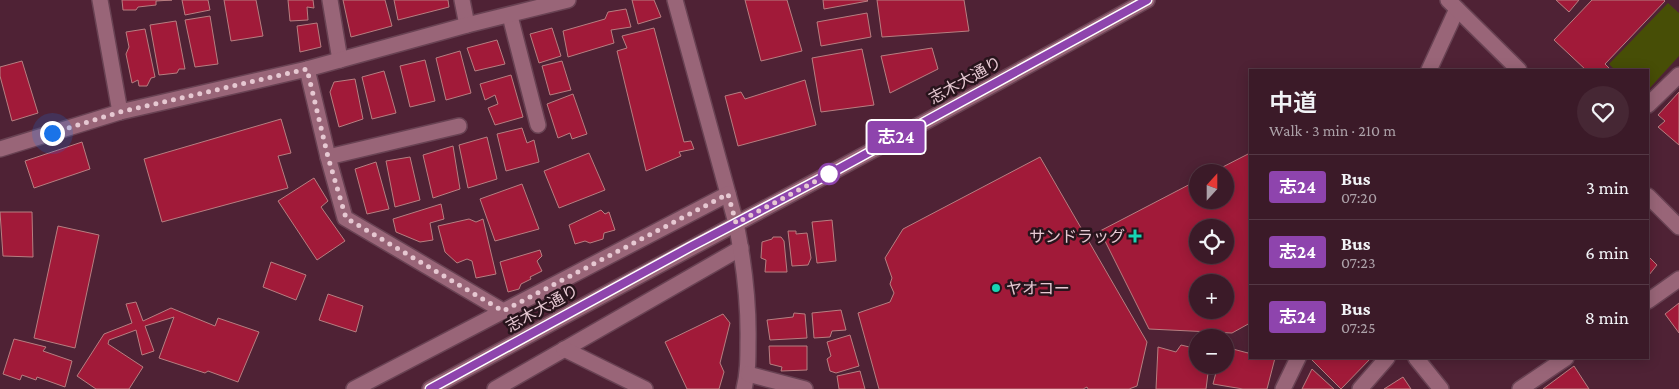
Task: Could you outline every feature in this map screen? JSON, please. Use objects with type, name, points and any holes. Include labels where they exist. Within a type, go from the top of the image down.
[{"type":"street","points":[[100,0],[120,112]]},
{"type":"street","points":[[330,0],[340,60]]},
{"type":"street","points":[[462,0],[467,25]]},
{"type":"street","points":[[0,149],[120,112],[307,69],[467,25],[510,16],[568,0]]},
{"type":"street","points":[[675,0],[736,223],[741,248],[749,310],[746,382],[805,389]]},
{"type":"street","name":"志木大通り","points":[[430,389],[1147,0]]},
{"type":"street","points":[[1429,69],[1453,5],[1519,69]]},
{"type":"street","points":[[510,16],[538,125]]},
{"type":"street","points":[[307,69],[328,157],[346,218],[503,311]]},
{"type":"street","points":[[1649,104],[1679,75]]},
{"type":"street","points":[[328,157],[459,126]]},
{"type":"street","points":[[354,389],[728,194]]},
{"type":"street","points":[[1649,197],[1679,226]]},
{"type":"street","points":[[495,389],[741,248]]},
{"type":"street","points":[[1649,300],[1679,279]]},
{"type":"street","points":[[564,349],[645,389]]},
{"type":"street","points":[[1283,389],[1298,359]]},
{"type":"street","points":[[1360,389],[1386,359]]},
{"type":"street","points":[[1417,359],[1440,389]]},
{"type":"street","points":[[1520,389],[1565,359]]},
{"type":"green space","points":[[1668,3],[1679,13],[1679,56],[1649,89],[1649,69],[1614,69],[1609,64]]},
{"type":"building","points":[[122,0],[172,0],[156,1],[156,5],[138,7],[136,10],[123,10]]},
{"type":"building","points":[[182,0],[208,0],[210,10],[185,15]]},
{"type":"building","points":[[224,0],[256,0],[263,36],[231,41]]},
{"type":"building","points":[[288,0],[313,0],[314,8],[307,7],[308,20],[290,21]]},
{"type":"building","points":[[343,0],[385,0],[392,26],[351,37]]},
{"type":"building","points":[[394,0],[448,0],[449,7],[398,20]]},
{"type":"building","points":[[632,0],[654,0],[661,17],[638,24]]},
{"type":"building","points":[[745,0],[787,0],[802,51],[761,61]]},
{"type":"building","points":[[823,0],[867,0],[868,1],[824,9]]},
{"type":"building","points":[[877,0],[964,0],[969,31],[882,37]]},
{"type":"building","points":[[1556,0],[1579,0],[1569,12]]},
{"type":"building","points":[[1592,0],[1665,1],[1605,64],[1610,69],[1585,69],[1554,40]]},
{"type":"building","points":[[626,9],[631,27],[611,30],[614,43],[568,57],[563,31],[605,19],[608,12]]},
{"type":"building","points":[[867,13],[871,37],[821,46],[817,22]]},
{"type":"building","points":[[210,16],[218,64],[195,67],[185,20]]},
{"type":"building","points":[[176,21],[185,69],[179,69],[177,73],[159,75],[150,25]]},
{"type":"building","points":[[317,23],[321,47],[300,52],[297,26]]},
{"type":"building","points":[[552,28],[561,56],[539,63],[530,34]]},
{"type":"building","points":[[654,28],[684,142],[691,141],[694,149],[679,152],[681,156],[646,171],[617,51],[627,48],[622,36]]},
{"type":"building","points":[[145,29],[155,77],[151,78],[147,86],[139,86],[138,80],[132,83],[126,54],[129,47],[126,32]]},
{"type":"building","points":[[497,40],[505,64],[475,71],[467,48]]},
{"type":"building","points":[[932,48],[938,69],[890,93],[881,56]]},
{"type":"building","points":[[862,49],[874,105],[821,112],[812,58]]},
{"type":"building","points":[[460,51],[471,93],[446,100],[436,58]]},
{"type":"building","points":[[425,60],[435,101],[410,107],[400,66]]},
{"type":"building","points":[[22,61],[38,113],[12,121],[0,76],[0,67]]},
{"type":"building","points":[[562,61],[571,90],[550,95],[542,66]]},
{"type":"building","points":[[384,71],[396,113],[372,119],[362,77]]},
{"type":"building","points":[[511,75],[523,117],[495,125],[488,108],[498,104],[495,95],[485,100],[480,84]]},
{"type":"building","points":[[355,79],[363,119],[339,127],[330,92],[334,82]]},
{"type":"building","points":[[805,80],[816,125],[738,146],[725,96],[741,92],[745,99]]},
{"type":"building","points":[[1679,92],[1679,145],[1658,127],[1665,121],[1658,115]]},
{"type":"building","points":[[573,94],[587,134],[572,139],[570,133],[558,138],[547,104]]},
{"type":"building","points":[[281,119],[291,153],[278,156],[288,188],[162,222],[144,159]]},
{"type":"building","points":[[522,128],[527,143],[534,140],[539,162],[506,171],[497,134]]},
{"type":"building","points":[[487,137],[497,179],[468,188],[459,145]]},
{"type":"building","points":[[82,142],[90,169],[34,188],[25,161]]},
{"type":"building","points":[[453,146],[460,189],[433,198],[423,155]]},
{"type":"building","points":[[589,153],[605,190],[559,208],[544,171]]},
{"type":"building","points":[[1249,154],[1249,324],[1234,332],[1234,329],[1189,329],[1189,331],[1149,329],[1100,231],[1189,185],[1189,209],[1234,209],[1234,164],[1229,164]]},
{"type":"building","points":[[410,157],[420,200],[395,207],[386,161]]},
{"type":"building","points":[[1040,157],[1147,342],[1137,386],[1129,389],[1088,389],[1087,387],[1083,389],[879,389],[858,313],[890,302],[894,293],[890,284],[892,278],[885,258],[903,229]]},
{"type":"building","points":[[376,162],[389,209],[367,214],[355,169]]},
{"type":"building","points":[[314,178],[328,201],[321,207],[345,241],[317,260],[278,201]]},
{"type":"building","points":[[522,184],[539,229],[495,241],[480,199]]},
{"type":"building","points":[[441,204],[444,219],[430,223],[433,240],[420,242],[396,232],[393,219]]},
{"type":"building","points":[[601,210],[605,214],[609,212],[615,230],[604,233],[603,239],[590,243],[585,241],[575,244],[569,225]]},
{"type":"building","points":[[0,212],[32,212],[33,257],[3,256]]},
{"type":"building","points":[[469,219],[476,222],[483,219],[496,274],[476,278],[472,261],[467,259],[457,263],[445,252],[438,226]]},
{"type":"building","points":[[832,220],[836,261],[817,263],[812,222]]},
{"type":"building","points":[[58,226],[99,235],[75,348],[34,338]]},
{"type":"building","points":[[788,231],[796,231],[796,234],[807,233],[811,258],[808,265],[792,266]]},
{"type":"building","points":[[773,237],[781,237],[784,241],[787,272],[765,272],[766,260],[761,258],[762,242]]},
{"type":"building","points":[[540,250],[542,256],[537,261],[542,271],[521,284],[519,289],[508,292],[500,262]]},
{"type":"building","points":[[1649,257],[1657,265],[1649,275]]},
{"type":"building","points":[[271,262],[306,275],[296,300],[263,287]]},
{"type":"building","points":[[328,294],[363,306],[356,332],[319,320]]},
{"type":"building","points":[[136,302],[143,321],[171,308],[215,326],[218,318],[259,332],[238,382],[208,371],[205,373],[159,358],[174,317],[145,326],[154,351],[142,355],[136,330],[109,340],[108,344],[143,367],[129,389],[96,389],[77,376],[104,334],[132,323],[126,304]]},
{"type":"building","points":[[1679,303],[1679,333],[1665,314]]},
{"type":"building","points":[[841,310],[846,330],[832,331],[830,337],[814,338],[812,313]]},
{"type":"building","points":[[794,313],[805,314],[807,338],[770,340],[767,320],[793,317]]},
{"type":"building","points":[[723,314],[730,323],[720,363],[724,372],[719,389],[687,389],[665,342]]},
{"type":"building","points":[[850,335],[859,366],[836,373],[830,371],[827,359],[831,356],[827,342]]},
{"type":"building","points":[[14,339],[46,347],[43,351],[72,361],[65,387],[37,377],[36,380],[22,375],[20,380],[3,374]]},
{"type":"building","points":[[1181,345],[1189,347],[1189,374],[1208,374],[1206,389],[1156,389],[1158,347],[1176,352]]},
{"type":"building","points":[[769,346],[807,346],[807,370],[781,371],[782,367],[770,364]]},
{"type":"building","points":[[1234,349],[1248,353],[1249,350],[1249,359],[1275,359],[1267,389],[1243,389],[1213,384],[1216,374],[1234,374]]},
{"type":"building","points":[[1311,359],[1370,359],[1341,389]]},
{"type":"building","points":[[1574,366],[1589,389],[1543,389]]},
{"type":"building","points":[[1312,369],[1334,389],[1302,389]]},
{"type":"building","points":[[860,371],[865,389],[839,389],[837,376]]},
{"type":"building","points":[[1403,377],[1411,389],[1384,389]]},
{"type":"bus line","name":"志24","points":[[430,389],[1147,0]]},
{"type":"place","name":"サンドラッグ","points":[[1135,236]]},
{"type":"place","name":"ヤオコー","points":[[996,288]]},
{"type":"route","points":[[52,133],[120,112],[307,69],[328,157],[346,218],[503,311],[728,194],[736,223],[833,172],[829,174]]}]
